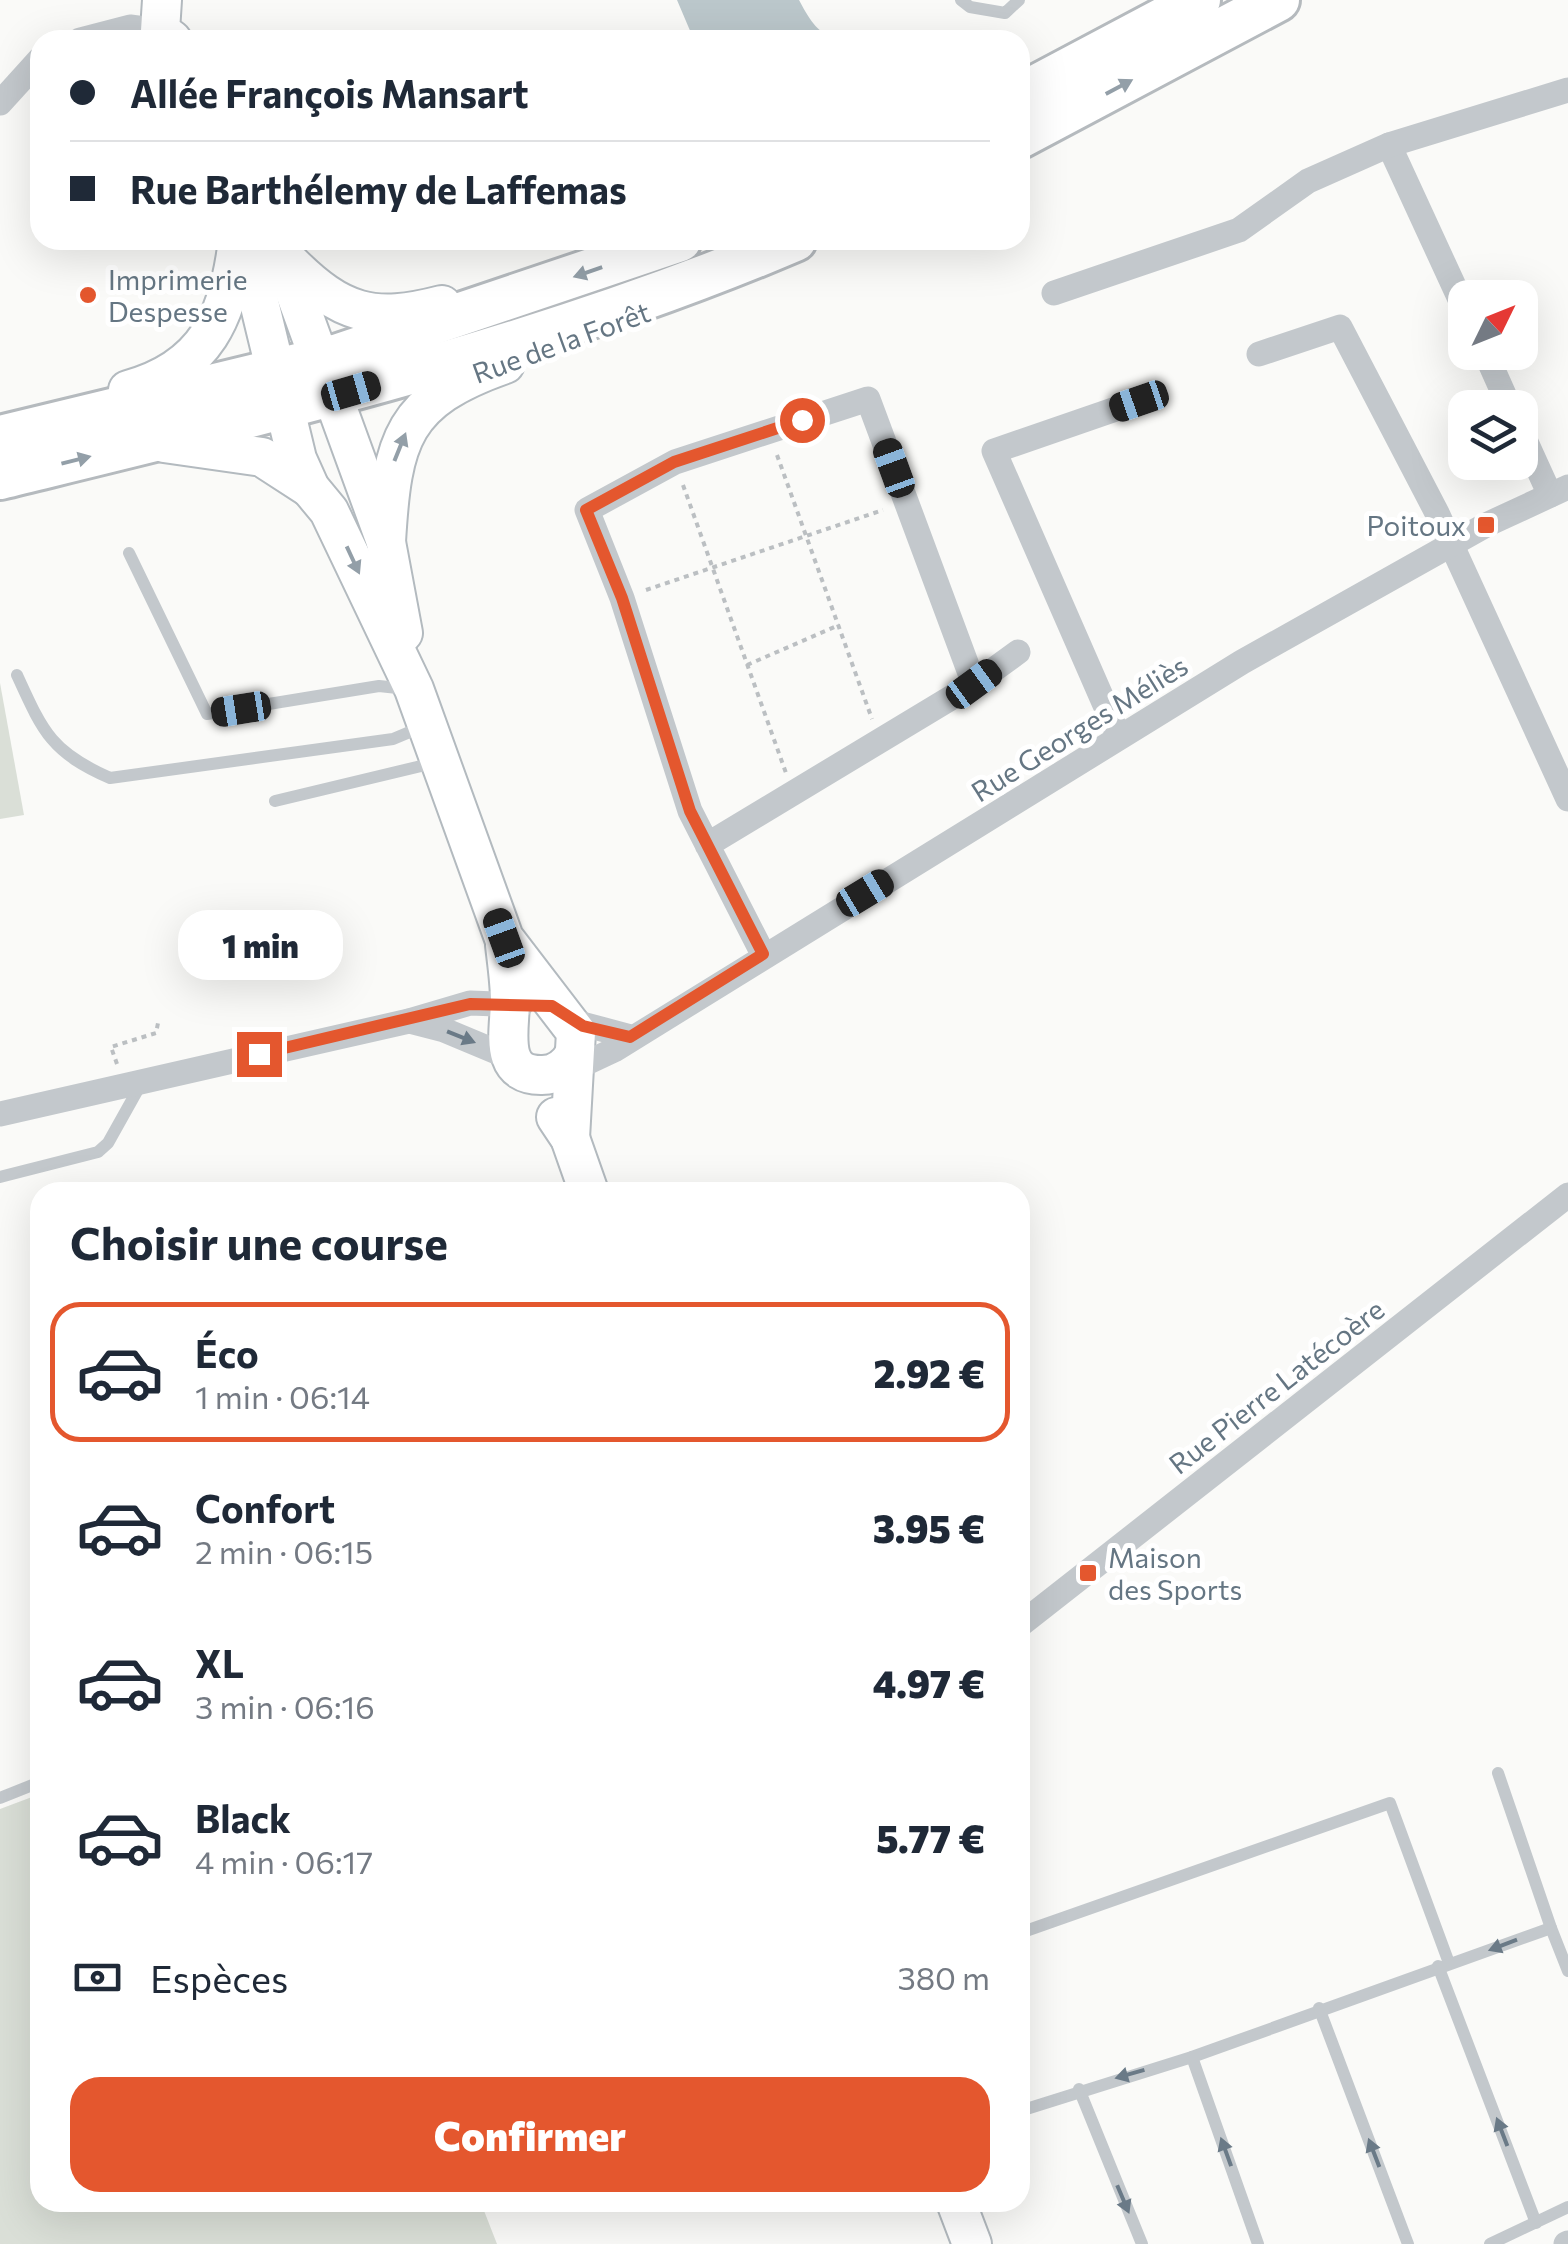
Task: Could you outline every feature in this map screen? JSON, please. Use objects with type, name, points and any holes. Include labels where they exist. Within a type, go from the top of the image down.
[{"type":"main road","points":[[1030,91],[1223,9],[1278,0]]},
{"type":"main road","points":[[1030,131],[1223,9]]},
{"type":"main road","points":[[327,378],[495,305],[652,250]]},
{"type":"main road","points":[[0,437],[281,390],[538,336],[769,250]]},
{"type":"main road","points":[[0,478],[151,441],[281,390]]},
{"type":"street","points":[[118,30],[164,24]]},
{"type":"street","points":[[0,102],[30,70]]},
{"type":"street","points":[[1054,293],[1239,230],[1308,181],[1389,145],[1568,90]]},
{"type":"street","points":[[1389,145],[1451,280]]},
{"type":"street","points":[[0,425],[152,384],[184,366],[218,322],[239,250]]},
{"type":"street","name":"Rue de la Forêt","points":[[244,250],[297,459],[310,488],[329,511],[420,707],[540,1040]]},
{"type":"street","name":"Rue de la Forêt","points":[[281,250],[386,542],[420,707]]},
{"type":"street","points":[[282,250],[318,290],[346,307],[372,314],[402,315],[444,305],[495,305]]},
{"type":"street","name":"Rue de la Forêt","points":[[386,542],[391,470],[401,442],[441,392],[460,380],[647,313],[722,268]]},
{"type":"street","points":[[1259,354],[1340,327],[1438,513],[1448,545],[1568,799]]},
{"type":"street","points":[[763,954],[690,811],[622,598],[586,510],[674,462],[868,399],[974,684]]},
{"type":"street","points":[[1119,737],[994,451],[1139,401]]},
{"type":"street","name":"Rue de la Forêt","points":[[151,441],[262,457],[310,488]]},
{"type":"street","points":[[1538,458],[1559,491]]},
{"type":"street","name":"Rue Georges Méliès","points":[[540,1040],[630,1037],[1119,737],[1448,545],[1559,491]]},
{"type":"street","points":[[707,845],[974,684],[1018,652]]},
{"type":"street","points":[[0,1114],[409,1021],[448,1006],[540,1040]]},
{"type":"street","points":[[409,1021],[444,1030],[540,1040],[630,1037]]},
{"type":"street","points":[[540,1040],[585,1182]]},
{"type":"street","name":"Rue Pierre Latécoère","points":[[1030,1617],[1568,1195]]},
{"type":"street","points":[[960,2212],[972,2244]]},
{"type":"lane","points":[[961,0],[970,7],[1005,14],[1019,0]]},
{"type":"lane","points":[[18,675],[46,738],[73,762],[110,778],[394,739],[420,707],[379,686],[206,714],[129,553]]},
{"type":"lane","points":[[275,800],[440,762]]},
{"type":"lane","points":[[0,1177],[98,1152],[150,1080]]},
{"type":"lane","points":[[1498,1773],[1568,1971]]},
{"type":"lane","points":[[0,1798],[30,1786]]},
{"type":"lane","points":[[1030,1929],[1390,1802],[1536,2223]]},
{"type":"lane","points":[[1030,2107],[1192,2056],[1551,1928]]},
{"type":"lane","points":[[1319,2008],[1408,2244]]},
{"type":"lane","points":[[1192,2056],[1258,2244]]},
{"type":"lane","points":[[1078,2089],[1142,2244]]},
{"type":"lane","points":[[1490,2244],[1568,2206]]},
{"type":"path","points":[[768,432],[880,741]]},
{"type":"path","points":[[674,462],[793,793]]},
{"type":"path","points":[[622,598],[906,502]]},
{"type":"path","points":[[747,665],[838,625]]},
{"type":"path","points":[[150,1080],[154,1056],[116,1064],[111,1047],[156,1032],[158,1023]]},
{"type":"shaded area","points":[[677,0],[799,0],[819,30],[690,30]]},
{"type":"shaded area","points":[[0,683],[24,815],[0,819]]},
{"type":"shaded area","points":[[30,1798],[30,2212],[485,2212],[497,2244],[0,2244],[0,1809]]},
{"type":"place","name":"Imprimerie Despesse","points":[[88,295]]},
{"type":"place","name":"Poitoux","points":[[1486,525]]},
{"type":"place","name":"Maison des Sports","points":[[1088,1573]]},
{"type":"route","points":[[259,1054],[409,1021],[448,1006],[470,1004],[552,1006],[583,1026],[630,1037],[763,954],[690,811],[622,598],[586,510],[674,462],[802,420]]}]
